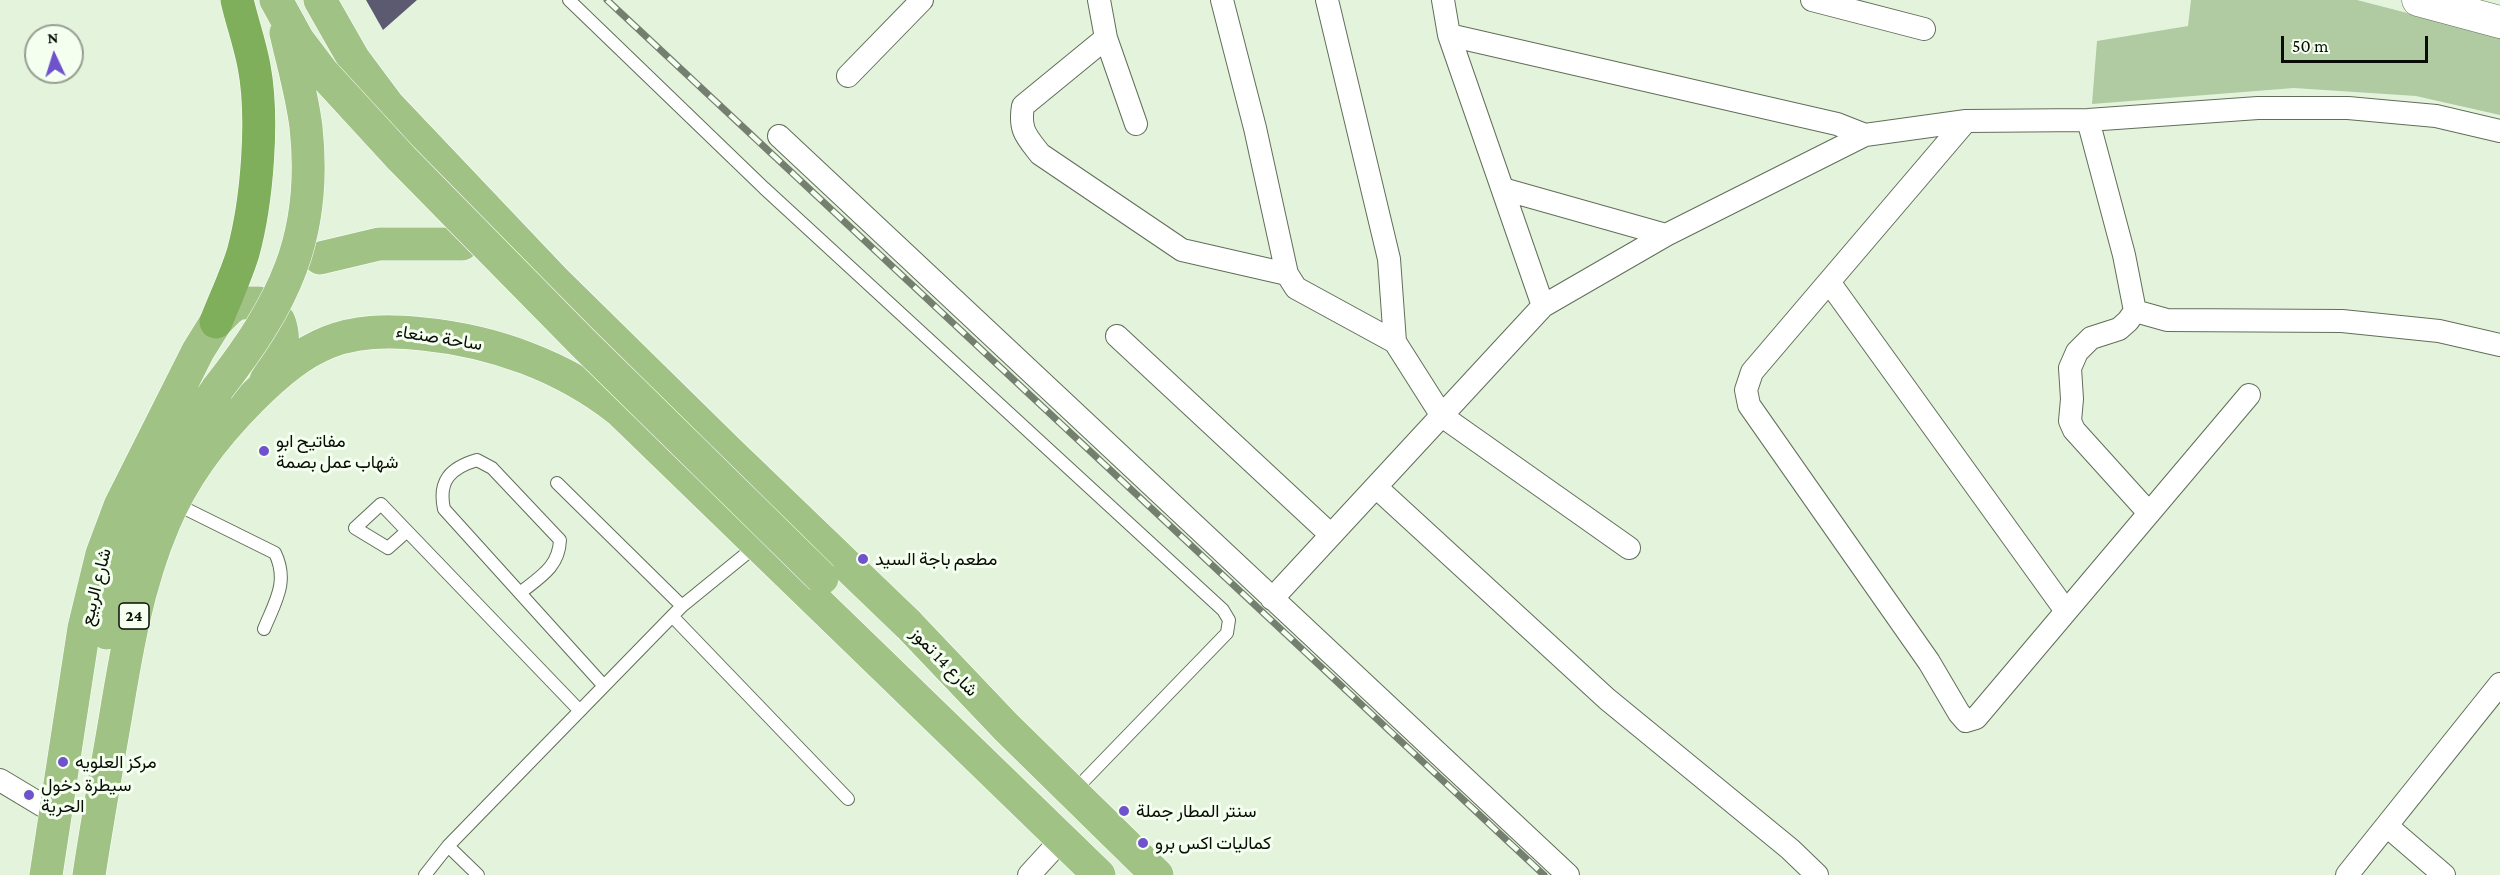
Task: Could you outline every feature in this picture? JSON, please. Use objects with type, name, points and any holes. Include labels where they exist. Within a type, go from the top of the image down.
[{"type":"highway","points":[[237,0],[255,68],[258,115],[257,161],[243,254],[253,306]]},
{"type":"main road","points":[[320,0],[353,58],[388,105],[556,282],[728,451],[728,462],[721,473],[710,482],[695,484]]},
{"type":"main road","points":[[2418,0],[2500,22]]},
{"type":"main road","points":[[68,875],[96,689],[109,620],[126,555],[166,469],[218,388],[247,350],[283,290],[295,257],[308,191],[306,126],[301,94],[278,3]]},
{"type":"main road","points":[[278,3],[298,40],[323,73],[458,218],[822,578],[974,725],[1103,843],[1130,875]]},
{"type":"main road","points":[[320,258],[379,244],[462,244]]},
{"type":"main road","points":[[518,258],[536,267],[556,282]]},
{"type":"main road","points":[[253,306],[284,341],[282,351],[261,389]]},
{"type":"main road","name":"شارع الربيع","points":[[46,875],[84,628],[102,554],[120,506],[198,351],[253,306]]},
{"type":"main road","name":"ساحة صنعاء","points":[[261,389],[287,365],[317,346],[339,338],[386,330],[441,335],[504,350],[565,375],[594,391],[619,410],[1062,839]]},
{"type":"main road","name":"24","points":[[89,875],[127,645],[138,600],[164,521],[207,450],[232,418],[261,389]]},
{"type":"main road","name":"شارع 14 تموز","points":[[728,451],[909,625],[1156,875]]},
{"type":"main road","points":[[1062,839],[1099,875]]},
{"type":"street","points":[[848,76],[922,0]]},
{"type":"street","points":[[1099,0],[1106,38],[1136,124]]},
{"type":"street","points":[[1222,0],[1255,128],[1287,274],[1296,288],[1395,342]]},
{"type":"street","points":[[1327,0],[1389,259],[1395,342],[1442,416],[1629,548]]},
{"type":"street","points":[[1443,0],[1449,35],[1543,306]]},
{"type":"street","points":[[1812,0],[1924,29]]},
{"type":"street","points":[[1449,35],[1836,124],[1865,135]]},
{"type":"street","points":[[1106,38],[1023,106],[1020,122],[1028,139],[1040,153],[1182,250],[1287,274]]},
{"type":"street","points":[[1272,599],[1543,306],[1666,235],[1865,135],[1966,121],[2088,120],[2258,108],[2348,108],[2436,116],[2500,131]]},
{"type":"street","points":[[2088,120],[2124,255],[2135,311]]},
{"type":"street","points":[[1966,121],[1752,372],[1746,390],[1749,405],[1929,662],[1966,721],[1976,718],[2249,396]]},
{"type":"street","points":[[779,136],[1568,875]]},
{"type":"street","points":[[1503,189],[1666,235]]},
{"type":"street","points":[[1829,282],[2066,611]]},
{"type":"street","points":[[2135,311],[2156,318],[2179,321],[2342,321],[2439,331],[2500,345]]},
{"type":"street","points":[[2135,311],[2119,329],[2091,338],[2077,352],[2070,368],[2073,399],[2070,421],[2074,430],[2149,513]]},
{"type":"street","points":[[1117,336],[1331,535]]},
{"type":"street","points":[[1376,487],[1607,699],[1790,849],[1817,875]]},
{"type":"street","points":[[2347,875],[2500,684]]},
{"type":"street","points":[[0,780],[55,813]]},
{"type":"street","points":[[2387,826],[2444,875]]},
{"type":"street","points":[[1029,875],[1062,839]]},
{"type":"lane","points":[[569,0],[764,188],[1223,610],[1229,620],[1227,633],[1072,792]]},
{"type":"lane","points":[[520,593],[553,566],[559,553],[560,540],[492,468],[477,460],[461,465],[443,483],[441,495],[444,509],[604,686]]},
{"type":"lane","points":[[556,483],[682,606]]},
{"type":"lane","points":[[175,503],[275,553],[281,566],[282,582],[264,629]]},
{"type":"lane","points":[[406,532],[580,711]]},
{"type":"lane","points":[[425,875],[448,846],[682,606],[758,545]]},
{"type":"lane","points":[[672,616],[848,799]]},
{"type":"lane","points":[[448,846],[478,875]]},
{"type":"green space","points":[[2191,0],[2357,0],[2500,37],[2500,115],[2416,96],[2294,88],[2092,104],[2097,41],[2188,26]]},
{"type":"building","points":[[366,0],[417,0],[383,30]]},
{"type":"railway","points":[[607,0],[1544,875]]},
{"type":"place","name":"مفاتيح ابو شهاب عمل بصمة","points":[[264,451]]},
{"type":"place","name":"مطعم باجة السيد","points":[[863,559]]},
{"type":"place","name":"مركز العلويه","points":[[63,762]]},
{"type":"place","name":"سيطرة دخول الحرية","points":[[29,795]]},
{"type":"place","name":"سنتر المطار جملة","points":[[1124,811]]},
{"type":"place","name":"كماليات اكس برو","points":[[1143,843]]}]
